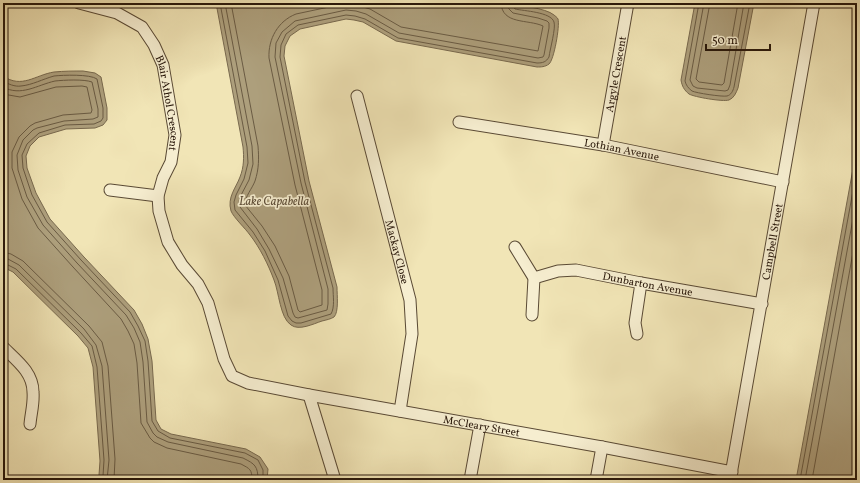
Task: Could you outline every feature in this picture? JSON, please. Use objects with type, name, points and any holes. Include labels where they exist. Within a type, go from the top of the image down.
[{"type":"street","name":"Blair Athol Crescent","points":[[79,3],[117,13],[142,27],[154,45],[163,66],[175,135],[171,162],[163,178],[158,196],[159,211],[168,242],[182,265],[198,284],[208,303],[224,359],[232,376]]},
{"type":"street","name":"Argyle Crescent","points":[[603,145],[628,3]]},
{"type":"street","name":"Campbell Street","points":[[731,476],[814,3]]},
{"type":"street","name":"Mackay Close","points":[[357,96],[410,300],[412,334],[400,411]]},
{"type":"street","name":"Lothian Avenue","points":[[459,122],[603,145],[783,182]]},
{"type":"street","points":[[110,190],[158,196]]},
{"type":"street","points":[[515,248],[534,278],[532,315]]},
{"type":"street","name":"Dunbarton Avenue","points":[[534,278],[558,271],[576,270],[762,304]]},
{"type":"street","points":[[637,334],[635,323],[641,283]]},
{"type":"street","points":[[3,347],[22,366],[31,379],[33,392],[30,424]]},
{"type":"street","name":"McCleary Street","points":[[232,376],[248,383],[602,447],[731,476]]},
{"type":"street","points":[[309,395],[335,480]]},
{"type":"street","points":[[470,480],[480,425]]},
{"type":"street","points":[[596,480],[602,447]]},
{"type":"water","name":"Lake Capabella","points":[[216,3],[506,3],[545,10],[558,19],[558,28],[555,50],[551,61],[548,65],[540,67],[396,41],[363,22],[346,19],[300,29],[290,36],[285,46],[284,56],[309,181],[337,287],[337,311],[334,317],[302,327],[294,327],[287,322],[284,317],[276,285],[264,256],[254,240],[231,211],[230,201],[232,193],[241,173],[243,147]]},
{"type":"water","points":[[695,3],[754,3],[738,88],[734,97],[729,100],[715,100],[689,94],[682,84],[681,80]]},
{"type":"water","points":[[83,71],[95,73],[101,77],[107,108],[107,120],[103,125],[95,128],[66,129],[39,137],[30,146],[26,156],[27,168],[36,193],[50,219],[134,310],[142,324],[148,339],[152,361],[156,420],[161,429],[171,434],[246,449],[260,457],[268,469],[267,480],[98,480],[100,461],[93,367],[88,348],[78,336],[13,272],[3,267],[3,76],[10,80],[22,81],[54,72]]},
{"type":"water","points":[[857,147],[857,464],[854,480],[796,480]]}]
